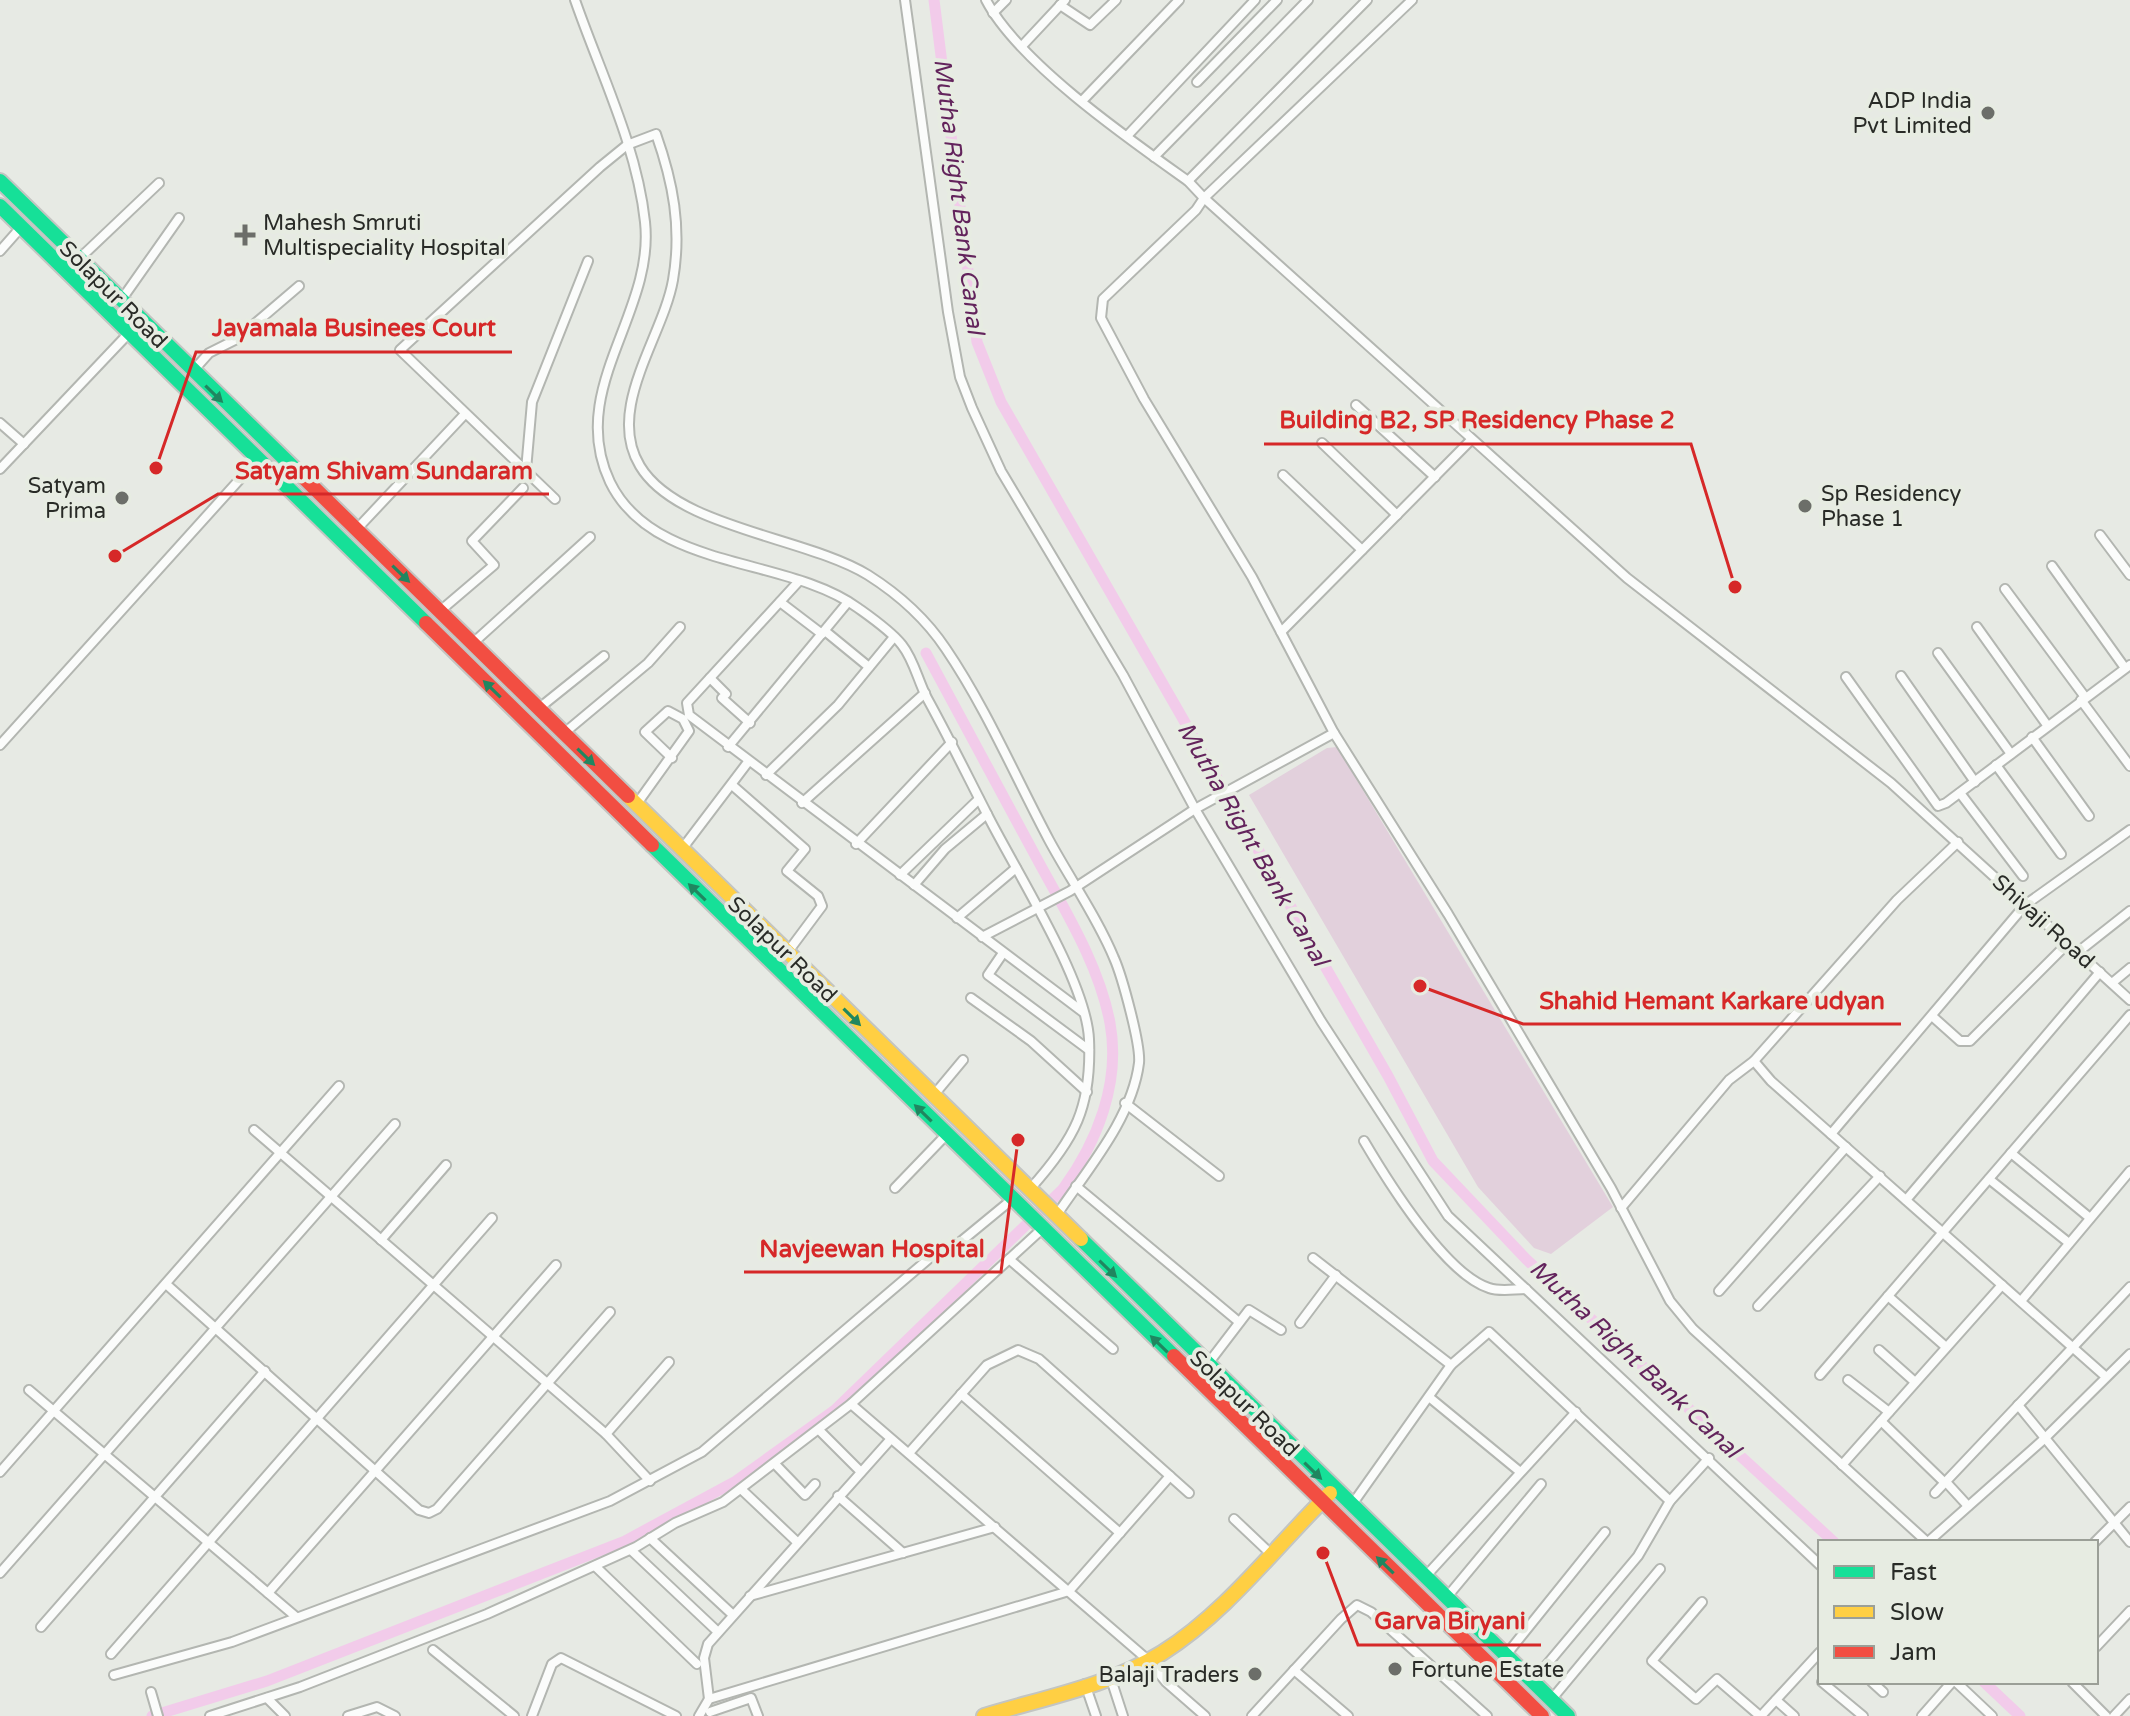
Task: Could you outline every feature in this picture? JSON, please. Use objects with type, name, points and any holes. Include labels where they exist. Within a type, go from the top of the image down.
[{"type":"main road","name":"Solapur Road","points":[[0,181],[1333,1490],[1568,1716]]},
{"type":"main road","name":"Solapur Road","points":[[0,206],[1320,1503],[1542,1716]]},
{"type":"main road","points":[[984,1716],[1148,1660],[1190,1632],[1333,1490]]},
{"type":"street","points":[[114,1675],[232,1642],[610,1501],[702,1452],[932,1256],[953,1248],[1030,1192],[1073,1135],[1087,1092],[1089,1050],[1084,1012],[1041,905],[1016,868],[979,799],[905,649],[848,602],[799,581],[693,549],[648,525],[622,501],[605,469],[598,440],[599,392],[639,287],[645,222],[627,145],[575,0]]},
{"type":"street","points":[[905,0],[943,285],[956,357],[968,398],[1001,471],[1123,675],[1321,1021],[1448,1216],[1818,1563]]},
{"type":"street","name":"Shivaji Road","points":[[986,0],[993,13],[1022,46],[1082,101],[1188,181],[1627,578],[1891,783],[2130,1000]]},
{"type":"street","points":[[993,13],[1006,0]]},
{"type":"street","points":[[1022,46],[1062,3],[1090,25],[1116,0]]},
{"type":"street","points":[[1082,101],[1179,0]]},
{"type":"street","points":[[1127,136],[1255,0]]},
{"type":"street","points":[[1197,82],[1277,0]]},
{"type":"street","points":[[1154,157],[1308,0]]},
{"type":"street","points":[[1188,181],[1367,0]]},
{"type":"street","points":[[1412,0],[1103,299],[1101,318],[1144,399],[1252,577],[1334,733],[1448,914],[1681,1315],[1925,1540]]},
{"type":"street","points":[[555,499],[464,415],[400,350],[627,145],[656,134],[673,186],[677,243],[670,296],[633,397],[630,447],[640,467],[654,484],[690,508],[844,561],[906,603],[946,649],[1072,890],[1116,962],[1139,1062],[1125,1103],[1076,1186],[1054,1216]]},
{"type":"street","points":[[79,259],[159,183]]},
{"type":"street","points":[[0,251],[34,214]]},
{"type":"street","points":[[121,300],[179,218]]},
{"type":"street","points":[[526,470],[532,402],[588,261]]},
{"type":"street","points":[[192,372],[209,353],[237,339],[299,286]]},
{"type":"street","points":[[0,469],[129,333]]},
{"type":"street","points":[[1356,405],[1435,477]]},
{"type":"street","points":[[343,543],[464,415]]},
{"type":"street","points":[[0,423],[24,444]]},
{"type":"street","points":[[1281,632],[1471,440]]},
{"type":"street","points":[[1322,443],[1397,515]]},
{"type":"street","points":[[0,745],[258,459]]},
{"type":"street","points":[[1283,475],[1362,550]]},
{"type":"street","points":[[440,611],[494,565],[472,541],[523,488]]},
{"type":"street","points":[[2100,535],[2130,575]]},
{"type":"street","points":[[472,644],[590,537]]},
{"type":"street","points":[[1846,677],[1938,806],[1975,782],[2128,666],[2052,566]]},
{"type":"street","points":[[799,581],[710,678],[687,708],[694,721],[1084,1012]]},
{"type":"street","points":[[2005,589],[2130,766]]},
{"type":"street","points":[[780,602],[869,667]]},
{"type":"street","points":[[728,747],[848,602]]},
{"type":"street","points":[[563,735],[648,663],[680,627]]},
{"type":"street","points":[[1977,627],[2047,725]]},
{"type":"street","points":[[766,775],[838,705],[894,637]]},
{"type":"street","points":[[1938,653],[2011,754]]},
{"type":"street","points":[[537,710],[604,656]]},
{"type":"street","points":[[1901,676],[1975,782]]},
{"type":"street","points":[[710,678],[726,694],[722,698],[750,723]]},
{"type":"street","points":[[802,803],[925,693]]},
{"type":"street","points":[[636,805],[672,758],[689,728],[683,719],[668,711],[645,732],[672,758]]},
{"type":"street","points":[[982,937],[1072,890],[1199,807],[1334,733]]},
{"type":"street","points":[[2032,737],[2089,816]]},
{"type":"street","points":[[856,844],[952,742]]},
{"type":"street","points":[[681,850],[748,762]]},
{"type":"street","points":[[1996,765],[2061,854]]},
{"type":"street","points":[[732,785],[803,845],[804,853],[787,871],[822,901],[822,906],[786,953]]},
{"type":"street","points":[[1960,793],[2023,876]]},
{"type":"street","points":[[900,875],[979,799]]},
{"type":"street","points":[[914,885],[945,849],[987,814]]},
{"type":"street","points":[[1831,1134],[2025,905],[2130,830]]},
{"type":"street","points":[[1621,1208],[1729,1080],[1754,1061],[1897,900],[1958,842]]},
{"type":"street","points":[[957,918],[1016,868]]},
{"type":"street","points":[[2078,952],[2130,911]]},
{"type":"street","points":[[1932,1016],[1960,1041],[1970,1041],[2068,943]]},
{"type":"street","points":[[1003,953],[988,975],[1089,1050]]},
{"type":"street","points":[[2112,983],[2130,968]]},
{"type":"street","points":[[1906,1200],[2100,972]]},
{"type":"street","points":[[971,998],[1031,1041],[1087,1092]]},
{"type":"street","points":[[1820,1375],[2130,1015]]},
{"type":"street","points":[[932,1096],[963,1060]]},
{"type":"street","points":[[1754,1061],[1771,1081],[2105,1376]]},
{"type":"street","points":[[0,1472],[339,1086]]},
{"type":"street","points":[[1125,1103],[1219,1176]]},
{"type":"street","points":[[0,1573],[395,1124]]},
{"type":"street","points":[[254,1130],[606,1434],[650,1481]]},
{"type":"street","points":[[895,1188],[946,1135]]},
{"type":"street","points":[[1364,1141],[1410,1211],[1445,1254],[1479,1284],[1491,1289],[1526,1289]]},
{"type":"street","points":[[1719,1291],[1846,1147]]},
{"type":"street","points":[[2011,1153],[2090,1218]]},
{"type":"street","points":[[381,1240],[446,1165]]},
{"type":"street","points":[[2021,1301],[2130,1171]]},
{"type":"street","points":[[1758,1306],[1880,1176]]},
{"type":"street","points":[[1989,1179],[2069,1243]]},
{"type":"street","points":[[1076,1186],[1239,1322]]},
{"type":"street","points":[[111,1654],[492,1218]]},
{"type":"street","points":[[210,1716],[267,1698],[487,1614],[631,1550],[741,1489],[851,1404],[1041,1228]]},
{"type":"street","points":[[1313,1258],[1451,1365]]},
{"type":"street","points":[[1009,1259],[1113,1349]]},
{"type":"street","points":[[268,1593],[556,1265]]},
{"type":"street","points":[[1300,1323],[1336,1275]]},
{"type":"street","points":[[166,1284],[377,1469],[419,1510],[429,1513],[437,1509],[610,1312]]},
{"type":"street","points":[[1842,1465],[2002,1285]]},
{"type":"street","points":[[1935,1493],[2130,1287]]},
{"type":"street","points":[[1888,1296],[1946,1347]]},
{"type":"street","points":[[1207,1366],[1252,1309],[1281,1330]]},
{"type":"street","points":[[1351,1507],[1451,1365],[1489,1332],[1670,1501]]},
{"type":"street","points":[[909,1453],[987,1365],[1018,1350],[1039,1359],[1189,1493]]},
{"type":"street","points":[[1879,1350],[1915,1382]]},
{"type":"street","points":[[1929,1540],[2043,1440],[2130,1354]]},
{"type":"street","points":[[606,1434],[669,1362]]},
{"type":"street","points":[[41,1627],[265,1371]]},
{"type":"street","points":[[1848,1380],[1889,1412]]},
{"type":"street","points":[[29,1390],[295,1616]]},
{"type":"street","points":[[961,1394],[1120,1533]]},
{"type":"street","points":[[1429,1397],[1519,1471]]},
{"type":"street","points":[[851,1404],[1148,1660],[1166,1682],[1205,1716]]},
{"type":"street","points":[[2018,1405],[2043,1440],[2130,1542]]},
{"type":"street","points":[[1424,1578],[1576,1412]]},
{"type":"street","points":[[1881,1421],[1968,1506]]},
{"type":"street","points":[[819,1430],[861,1472]]},
{"type":"street","points":[[699,1716],[709,1699],[704,1651],[890,1440]]},
{"type":"street","points":[[1532,1682],[1638,1556],[1670,1501],[1709,1458]]},
{"type":"street","points":[[775,1464],[805,1495],[815,1484]]},
{"type":"street","points":[[709,1699],[1069,1591],[1170,1476]]},
{"type":"street","points":[[1446,1598],[1541,1484]]},
{"type":"street","points":[[741,1489],[797,1542]]},
{"type":"street","points":[[838,1496],[903,1553]]},
{"type":"street","points":[[2097,1540],[2130,1507]]},
{"type":"street","points":[[1234,1519],[1270,1553]]},
{"type":"street","points":[[750,1596],[995,1527]]},
{"type":"street","points":[[1506,1655],[1605,1532]]},
{"type":"street","points":[[650,1538],[733,1615]]},
{"type":"street","points":[[631,1550],[718,1632]]},
{"type":"street","points":[[595,1566],[697,1664]]},
{"type":"street","points":[[1551,1700],[1660,1569]]},
{"type":"street","points":[[1702,1602],[1652,1661],[1696,1699],[1717,1679],[1760,1716],[1818,1654]]},
{"type":"street","points":[[1252,1716],[1357,1605],[1371,1612],[1487,1716]]},
{"type":"street","points":[[2098,1645],[2130,1611]]},
{"type":"street","points":[[433,1650],[514,1716]]},
{"type":"street","points":[[532,1716],[552,1664],[561,1658],[663,1713],[676,1716]]},
{"type":"street","points":[[1805,1668],[1818,1679]]},
{"type":"street","points":[[1294,1670],[1348,1716]]},
{"type":"street","points":[[1110,1675],[1123,1716]]},
{"type":"street","points":[[1084,1683],[1096,1716]]},
{"type":"street","points":[[1825,1684],[1863,1716]]},
{"type":"street","points":[[1874,1684],[1883,1692]]},
{"type":"street","points":[[1922,1716],[1952,1684]]},
{"type":"street","points":[[1956,1684],[1992,1716]]},
{"type":"street","points":[[2074,1684],[2106,1716]]},
{"type":"street","points":[[152,1695],[158,1716]]},
{"type":"street","points":[[267,1698],[285,1716]]},
{"type":"street","points":[[710,1712],[751,1698],[758,1716]]},
{"type":"street","points":[[2114,1716],[2130,1699]]},
{"type":"street","points":[[1776,1700],[1794,1716]]},
{"type":"street","points":[[348,1716],[377,1707],[395,1716]]},
{"type":"shaded area","points":[[1337,747],[1613,1207],[1551,1254],[1534,1248],[1478,1187],[1249,795],[1327,748]]},
{"type":"waterway","name":"Mutha Right Bank Canal","points":[[934,0],[977,342],[1001,402],[1388,1076],[1433,1161],[1526,1259],[1832,1540]]},
{"type":"waterway","points":[[152,1716],[267,1681],[625,1541],[736,1481],[835,1410],[1063,1189],[1096,1132],[1109,1089],[1113,1045],[1105,1001],[1069,917],[926,653]]},
{"type":"waterway","name":"Mutha Right Bank Canal","points":[[1986,1684],[2020,1716]]},
{"type":"traffic: fast","points":[[0,181],[299,473]]},
{"type":"traffic: fast","points":[[0,206],[426,623]]},
{"type":"traffic: fast","points":[[652,845],[1174,1356]]},
{"type":"traffic: fast","points":[[1081,1239],[1568,1716]]},
{"type":"traffic: slow","points":[[628,796],[1081,1239]]},
{"type":"traffic: slow","points":[[984,1716],[1098,1683],[1162,1653],[1208,1618],[1330,1493]]},
{"type":"traffic: jam","points":[[299,473],[628,796]]},
{"type":"traffic: jam","points":[[426,623],[652,845]]},
{"type":"traffic: jam","points":[[1174,1356],[1542,1716]]},
{"type":"place","name":"ADP India Pvt Limited","points":[[1988,113]]},
{"type":"place","name":"Mahesh Smruti Multispeciality Hospital","points":[[245,235]]},
{"type":"place","name":"Jayamala Businees Court","points":[[156,468]]},
{"type":"place","name":"Satyam Prima","points":[[122,498]]},
{"type":"place","name":"Sp Residency Phase 1","points":[[1805,506]]},
{"type":"place","name":"Satyam Shivam Sundaram","points":[[115,556]]},
{"type":"place","name":"Building B2, SP Residency Phase 2","points":[[1735,587]]},
{"type":"place","name":"Shahid Hemant Karkare udyan","points":[[1420,986]]},
{"type":"place","name":"Navjeewan Hospital","points":[[1018,1140]]},
{"type":"place","name":"Garva Biryani","points":[[1323,1553]]},
{"type":"place","name":"Fortune Estate","points":[[1395,1669]]},
{"type":"place","name":"Balaji Traders","points":[[1255,1674]]}]
